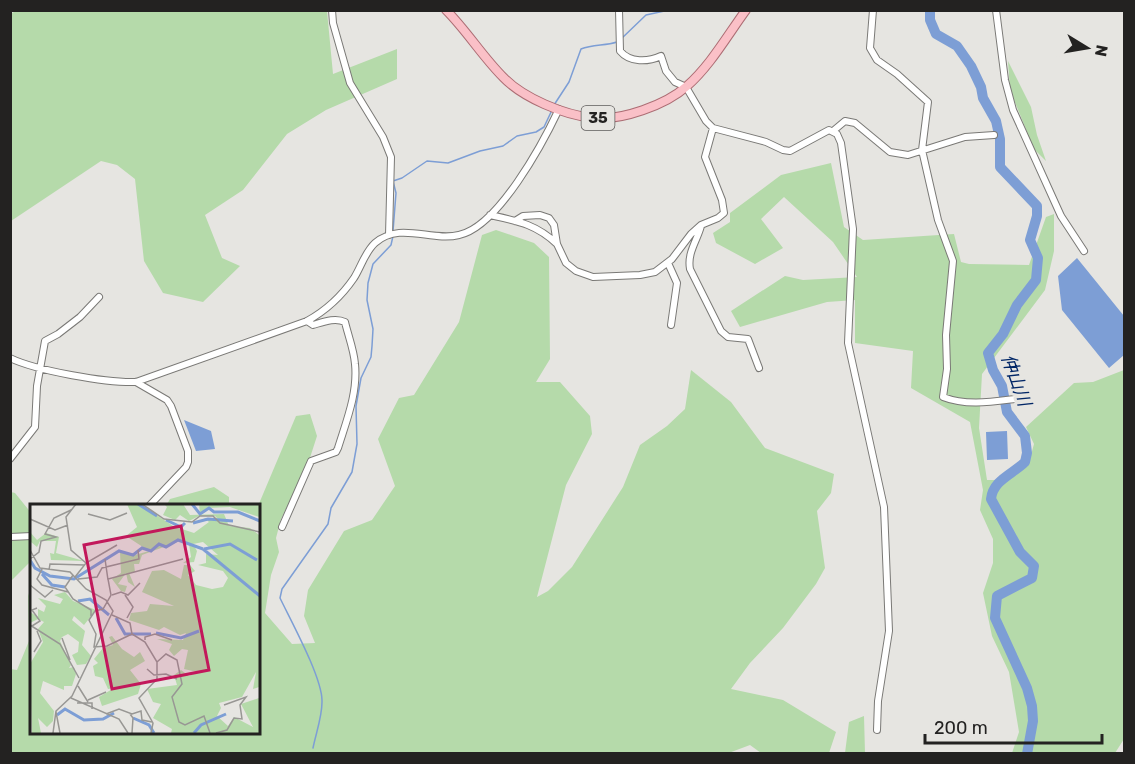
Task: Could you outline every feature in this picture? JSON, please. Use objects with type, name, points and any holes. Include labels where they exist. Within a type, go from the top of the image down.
[{"type":"main road","name":"35","points":[[446,10],[503,78],[525,94],[559,109],[592,118],[609,118],[635,113],[674,96],[699,74],[746,10]]},
{"type":"street","points":[[332,10],[333,23],[350,83],[383,137],[391,158],[388,235]]},
{"type":"street","points":[[619,10],[620,51],[624,56],[650,61],[661,56],[666,71],[675,82],[686,87],[706,121],[713,128],[790,151],[829,130],[837,134],[841,143],[854,229],[848,343],[884,507],[889,631],[878,701],[877,730]]},
{"type":"street","points":[[873,10],[870,48],[877,60],[897,74],[928,102],[922,150],[938,220],[952,261],[946,335],[947,369],[943,397],[950,400],[986,403],[1014,399]]},
{"type":"street","points":[[996,10],[1005,80],[1012,110],[1061,216],[1084,251]]},
{"type":"street","points":[[10,358],[40,368],[118,383],[136,382],[308,321],[328,309],[338,299],[354,278],[374,244],[388,235],[406,232],[458,236],[471,231],[490,215],[523,176],[548,134],[559,109]]},
{"type":"street","points":[[833,131],[845,120],[855,123],[890,152],[908,155],[965,137],[994,135]]},
{"type":"street","points":[[490,215],[515,220],[542,231],[557,244],[570,267],[583,275],[593,277],[649,274],[668,263],[701,225],[724,213],[722,200],[705,157],[713,128]]},
{"type":"street","points":[[515,220],[523,216],[540,215],[549,218],[554,225],[557,244]]},
{"type":"street","points":[[701,225],[699,236],[691,250],[690,269],[721,331],[728,337],[748,339],[759,368]]},
{"type":"street","points":[[668,263],[677,283],[671,325]]},
{"type":"street","points":[[10,459],[35,427],[40,368],[45,341],[80,317],[99,297]]},
{"type":"street","points":[[282,527],[311,461],[336,452],[351,406],[353,391],[355,364],[345,322],[330,321],[313,325],[308,321]]},
{"type":"street","points":[[136,382],[167,400],[188,451],[186,467],[150,504]]},
{"type":"street","points":[[10,537],[30,536]]},
{"type":"green space","points":[[16,11],[327,11],[333,74],[397,49],[397,79],[326,110],[287,134],[243,190],[205,215],[222,258],[240,266],[203,302],[163,293],[144,261],[135,179],[117,165],[101,161],[11,221],[10,14]]},
{"type":"green space","points":[[1008,61],[1031,107],[1046,161],[1034,149],[1010,90]]},
{"type":"green space","points":[[831,163],[844,227],[863,240],[954,234],[961,262],[1029,265],[1046,217],[1054,214],[1054,251],[1045,290],[982,374],[979,428],[987,480],[1003,480],[1029,462],[1034,444],[1026,427],[1074,383],[1093,382],[1124,370],[1124,739],[1115,753],[1012,753],[1019,732],[1009,672],[992,636],[983,593],[993,563],[993,539],[980,510],[983,490],[970,422],[911,388],[913,351],[855,343],[855,300],[827,302],[740,327],[731,311],[785,276],[803,280],[857,277],[833,242],[784,197],[761,219],[783,248],[755,264],[716,243],[713,233],[730,222],[730,213],[781,175]]},
{"type":"green space","points":[[496,230],[534,243],[549,257],[550,359],[536,382],[560,382],[590,416],[592,434],[566,485],[537,597],[548,591],[572,567],[623,487],[640,445],[667,426],[685,409],[691,370],[731,402],[765,448],[834,474],[831,493],[817,511],[825,568],[816,584],[783,628],[750,663],[731,689],[783,700],[836,732],[829,753],[761,753],[750,745],[726,754],[11,753],[10,669],[17,670],[29,641],[28,596],[30,590],[30,734],[260,734],[259,504],[296,416],[310,414],[317,436],[307,467],[281,519],[276,538],[279,552],[271,575],[265,613],[292,644],[315,643],[304,616],[308,590],[344,531],[372,520],[395,486],[378,439],[399,398],[414,395],[459,322],[482,235]]},
{"type":"green space","points":[[214,487],[229,497],[229,504],[167,504],[170,499]]},
{"type":"green space","points":[[11,492],[15,493],[30,512],[30,562],[11,581]]},
{"type":"green space","points":[[864,716],[865,753],[845,753],[849,722]]},
{"type":"water","points":[[1077,258],[1124,316],[1124,355],[1109,368],[1062,310],[1058,276]]},
{"type":"water","points":[[184,420],[211,431],[215,449],[196,451]]},
{"type":"water","points":[[1007,431],[1008,459],[987,460],[986,432]]},
{"type":"waterway","points":[[621,39],[646,15],[669,10]]},
{"type":"waterway","name":"仲山川","points":[[930,10],[930,20],[936,34],[957,46],[971,66],[981,87],[983,98],[996,121],[1000,139],[1000,167],[1037,206],[1037,216],[1030,240],[1038,258],[1036,280],[1017,305],[1003,334],[988,353],[993,370],[1002,386],[1007,412],[1025,436],[1027,453],[1025,462],[995,487],[991,499],[1020,552],[1034,566],[1032,578],[997,596],[995,618],[1027,688],[1032,706],[1033,721],[1027,754]]},
{"type":"waterway","points":[[554,105],[569,82],[581,49],[617,42]]},
{"type":"waterway","points":[[393,231],[396,193],[393,181],[402,178],[427,161],[448,163],[480,151],[503,146],[517,136],[536,132],[544,127],[552,110]]},
{"type":"waterway","points":[[313,748],[321,713],[321,692],[306,650],[280,598],[282,589],[328,524],[331,508],[352,472],[357,444],[356,406],[361,378],[371,357],[372,346],[373,329],[367,300],[368,283],[373,264],[391,245],[393,236]]}]
